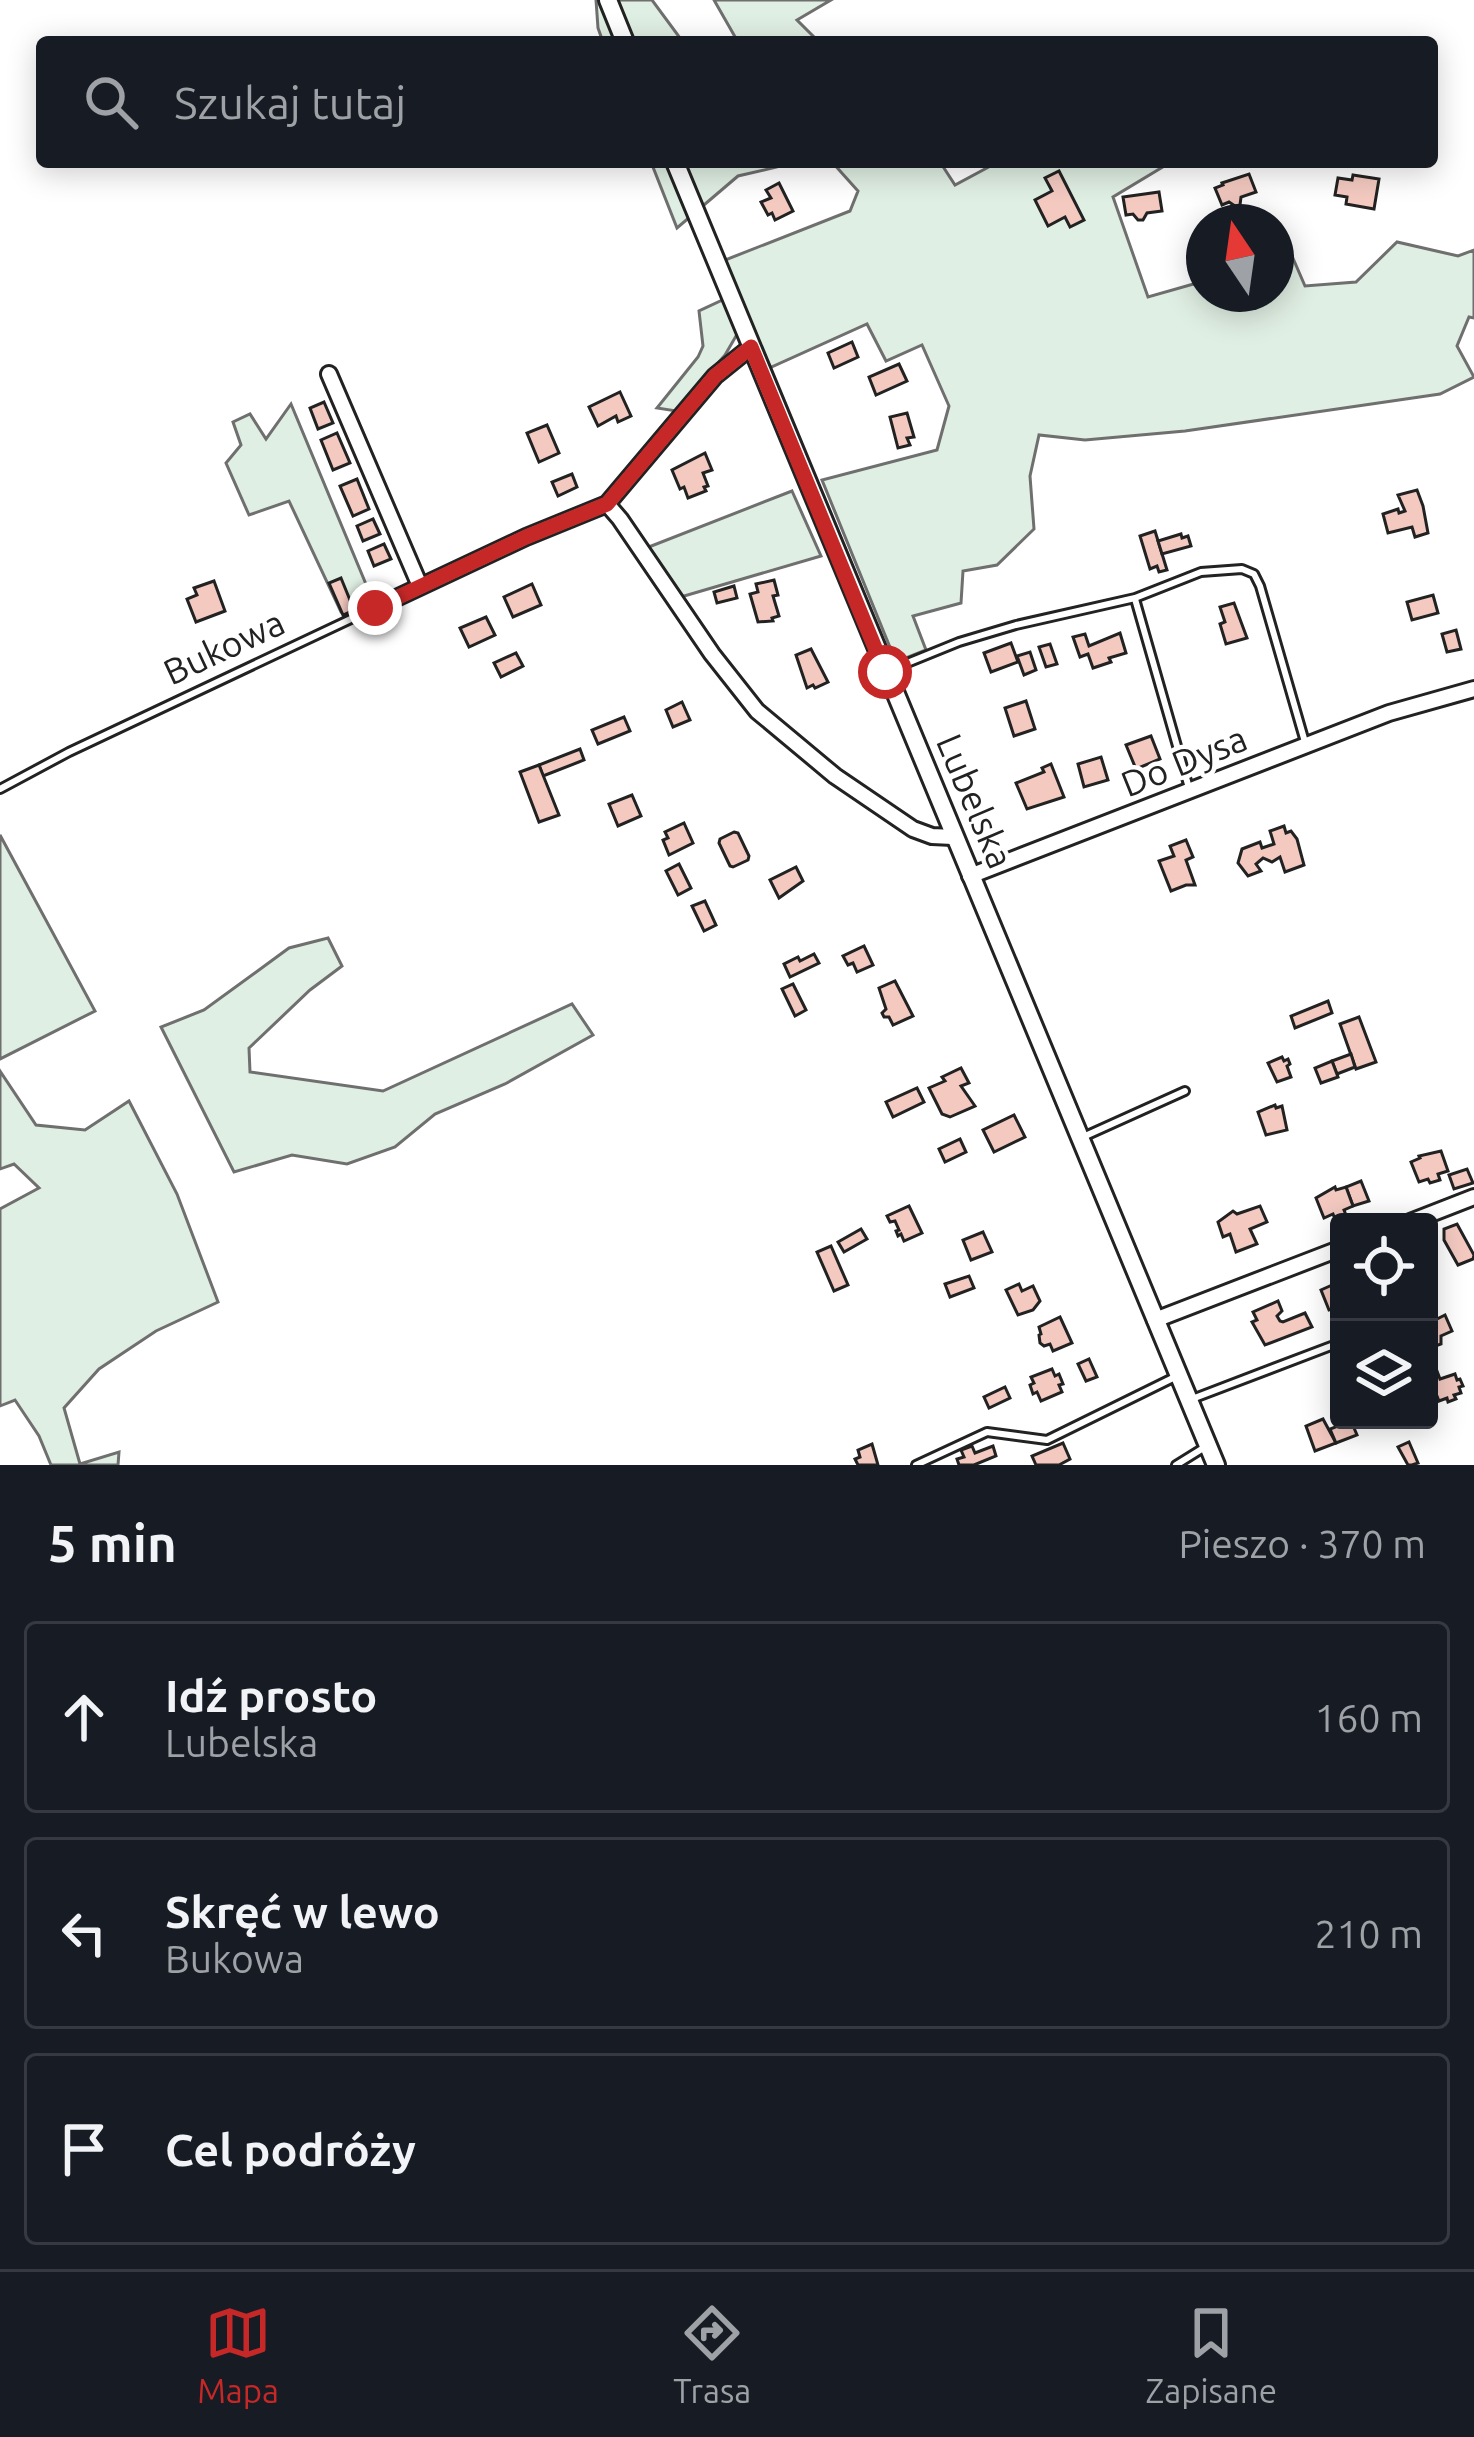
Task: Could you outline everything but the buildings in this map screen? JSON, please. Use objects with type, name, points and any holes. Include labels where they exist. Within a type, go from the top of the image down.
[{"type":"street","points":[[608,0],[623,36]]},
{"type":"street","name":"Lubelska","points":[[677,168],[1216,1465]]},
{"type":"street","name":"Bukowa","points":[[375,608],[607,504],[715,376],[751,347]]},
{"type":"street","points":[[329,374],[420,586]]},
{"type":"street","points":[[607,504],[757,711],[835,776],[913,829],[953,837]]},
{"type":"street","name":"Do Dysa","points":[[970,876],[1421,702],[1474,689]]},
{"type":"street","points":[[1433,1213],[1474,1197]]},
{"type":"street","points":[[1155,1320],[1330,1252]]},
{"type":"lane","points":[[885,672],[1016,625],[1135,598],[1201,572],[1242,569],[1254,574],[1260,586],[1306,746]]},
{"type":"lane","points":[[1135,598],[1190,792]]},
{"type":"lane","name":"Bukowa","points":[[0,789],[375,608]]},
{"type":"lane","points":[[1080,1138],[1185,1091]]},
{"type":"lane","points":[[1189,1400],[1330,1346]]},
{"type":"lane","points":[[916,1465],[987,1432],[1047,1440],[1179,1376]]},
{"type":"lane","points":[[1177,1465],[1208,1445]]},
{"type":"green space","points":[[596,0],[652,0],[679,36],[601,36]]},
{"type":"green space","points":[[714,0],[831,0],[797,20],[813,36],[735,36]]},
{"type":"green space","points":[[653,168],[773,168],[738,176],[677,228]]},
{"type":"green space","points":[[837,168],[944,168],[955,185],[987,168],[1161,168],[1113,197],[1148,297],[1186,286],[1186,312],[1294,312],[1294,261],[1305,286],[1356,282],[1397,242],[1458,256],[1474,250],[1474,318],[1469,317],[1457,346],[1474,377],[1440,394],[1185,431],[1085,440],[1039,435],[1030,476],[1034,529],[997,565],[963,571],[961,603],[913,616],[926,650],[896,662],[822,480],[937,450],[949,406],[922,345],[886,361],[867,324],[767,369],[749,329],[736,336],[676,411],[657,408],[703,346],[699,311],[733,295],[720,262],[850,211],[858,191]]},
{"type":"green space","points":[[291,404],[373,601],[341,612],[289,501],[249,515],[226,463],[241,445],[233,422],[250,414],[266,439]]},
{"type":"green space","points":[[792,491],[821,556],[674,599],[641,550]]},
{"type":"green space","points":[[0,835],[95,1011],[0,1059]]},
{"type":"green space","points":[[328,938],[342,966],[249,1048],[250,1072],[383,1091],[572,1004],[593,1035],[505,1084],[435,1114],[395,1147],[347,1164],[292,1155],[234,1172],[161,1027],[204,1010],[289,948]]},
{"type":"green space","points":[[0,1071],[36,1125],[85,1130],[129,1101],[177,1194],[218,1302],[156,1331],[99,1369],[64,1408],[80,1464],[119,1452],[118,1465],[51,1465],[15,1400],[0,1406],[0,1209],[39,1188],[14,1164],[0,1169]]},
{"type":"route","points":[[375,608],[607,504],[715,376],[751,347],[885,672]]}]
